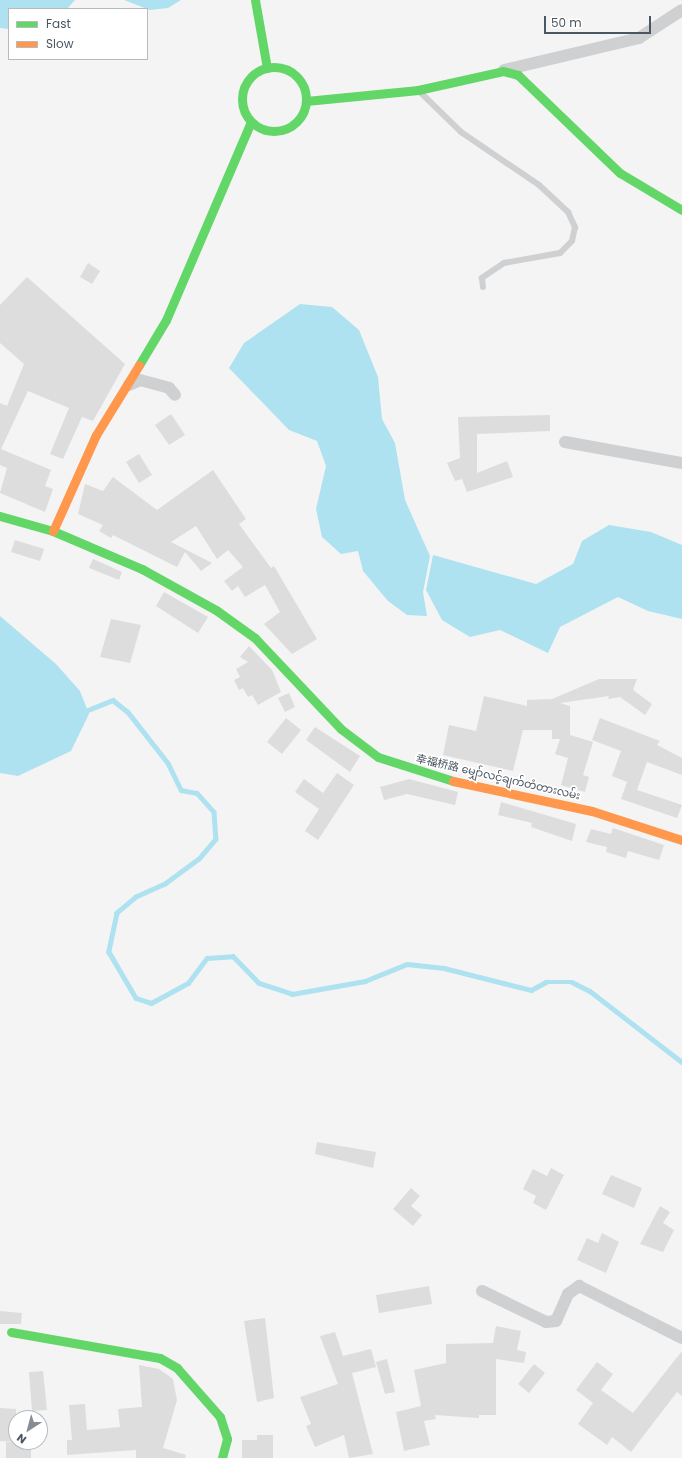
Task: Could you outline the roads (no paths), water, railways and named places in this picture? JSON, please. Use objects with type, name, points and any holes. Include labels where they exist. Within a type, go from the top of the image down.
[{"type":"street","points":[[255,0],[267,68]]},
{"type":"street","points":[[306,101],[418,90],[503,71],[639,38],[682,10]]},
{"type":"street","points":[[267,68],[283,68],[293,73],[300,81],[306,101],[298,120],[286,129],[270,131],[252,122],[244,108],[242,92],[253,74],[267,68]]},
{"type":"street","points":[[503,71],[518,75],[620,173],[682,210]]},
{"type":"street","points":[[53,531],[96,435],[129,385],[166,320],[252,122]]},
{"type":"street","points":[[129,385],[140,380],[169,388],[175,394]]},
{"type":"street","points":[[565,442],[682,464]]},
{"type":"street","name":"幸福桥路 မျှော်လင့်ချက်တံတားလမ်း","points":[[0,516],[53,531],[142,569],[216,610],[255,638],[341,729],[378,757],[433,777],[592,811],[682,840]]},
{"type":"street","points":[[482,1291],[546,1322],[556,1321],[568,1294],[579,1286],[682,1338]]},
{"type":"street","points":[[11,1332],[160,1358],[177,1368],[220,1417],[227,1438],[222,1458]]},
{"type":"lane","points":[[418,90],[461,132],[539,185],[568,212],[575,227],[572,241],[560,253],[504,263],[482,278],[483,287]]},
{"type":"water","points":[[0,0],[75,0],[68,8],[8,8],[8,29],[0,28]]},
{"type":"water","points":[[124,0],[181,0],[168,8],[150,10]]},
{"type":"water","points":[[300,304],[332,307],[359,330],[378,377],[382,419],[395,443],[405,500],[430,556],[423,592],[427,616],[407,615],[388,601],[363,571],[358,551],[341,554],[322,537],[316,509],[326,466],[317,441],[289,430],[229,368],[244,343]]},
{"type":"water","points":[[609,525],[651,532],[682,545],[682,619],[648,611],[618,597],[560,627],[548,653],[500,630],[470,637],[442,620],[426,590],[433,555],[536,584],[573,564],[582,541]]},
{"type":"water","points":[[0,616],[56,664],[80,691],[89,714],[71,751],[18,776],[0,773]]},
{"type":"waterway","points":[[83,712],[113,700],[128,712],[168,763],[181,790],[197,793],[214,812],[216,839],[199,859],[165,884],[136,897],[117,913],[109,952],[136,998],[151,1003],[188,983],[207,958],[233,956],[259,983],[292,994],[365,981],[407,964],[444,968],[531,990],[546,982],[572,982],[590,991],[682,1062]]}]
